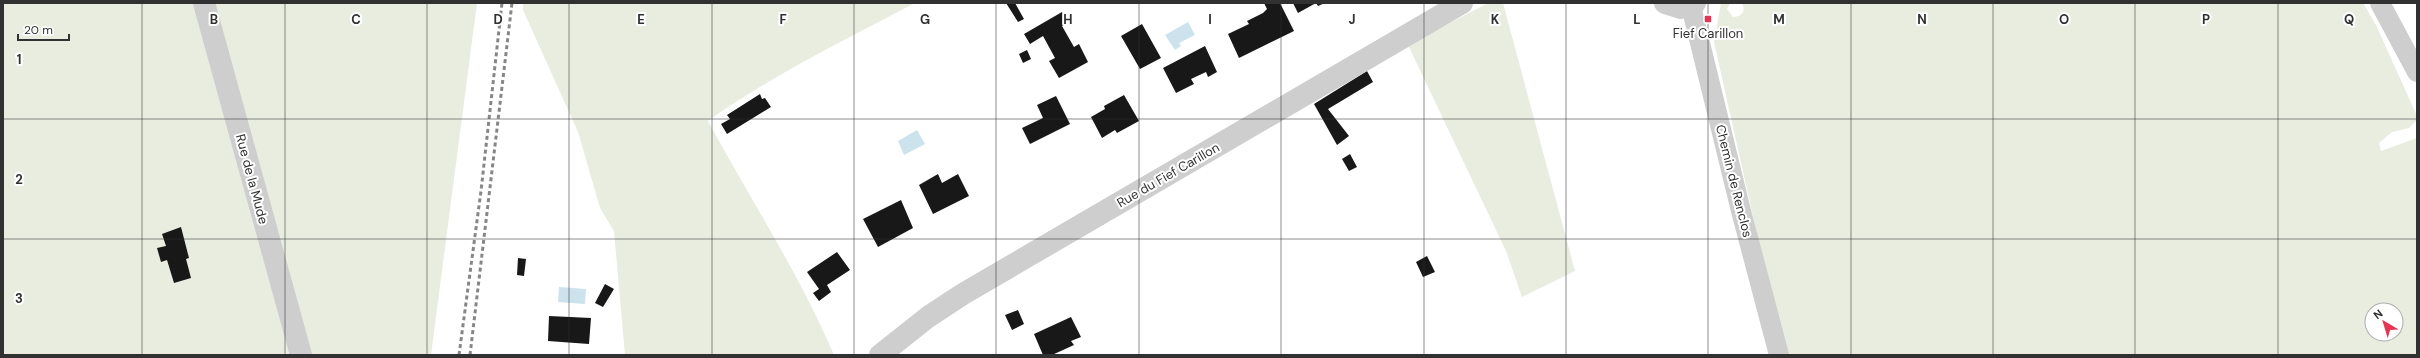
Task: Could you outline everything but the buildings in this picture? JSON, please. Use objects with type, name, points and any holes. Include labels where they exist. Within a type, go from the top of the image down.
[{"type":"street","name":"Rue de la Mude","points":[[204,3],[302,355]]},
{"type":"street","name":"Rue du Fief Carillon","points":[[880,355],[928,317],[963,294],[1462,3]]},
{"type":"street","points":[[1665,3],[1681,8],[1693,5]]},
{"type":"street","points":[[2380,3],[2417,72]]},
{"type":"street","name":"Chemin de Renclos","points":[[1693,5],[1741,211],[1779,355]]},
{"type":"shaded area","points":[[3,3],[477,3],[431,355],[3,355]]},
{"type":"shaded area","points":[[523,3],[915,3],[784,73],[758,88],[708,121],[790,265],[834,355],[625,355],[614,231],[600,208],[578,132],[523,10]]},
{"type":"shaded area","points":[[1488,3],[1503,3],[1575,271],[1522,297],[1506,251],[1408,45]]},
{"type":"shaded area","points":[[1721,3],[1730,3],[1727,9],[1733,17],[1741,15],[1744,9],[1742,3],[2363,3],[2376,25],[2417,116],[2417,120],[2409,128],[2392,132],[2379,143],[2381,151],[2417,138],[2417,355],[1784,355],[1714,42]]},
{"type":"water","points":[[1188,22],[1195,35],[1179,43],[1181,46],[1175,50],[1165,35]]},
{"type":"water","points":[[917,130],[925,144],[904,155],[898,141]]},
{"type":"water","points":[[559,287],[586,289],[585,304],[558,302]]},
{"type":"railway","points":[[459,355],[481,191],[502,3]]},
{"type":"railway","points":[[470,355],[512,3]]},
{"type":"place","name":"Fief Carillon","points":[[1708,19]]}]
